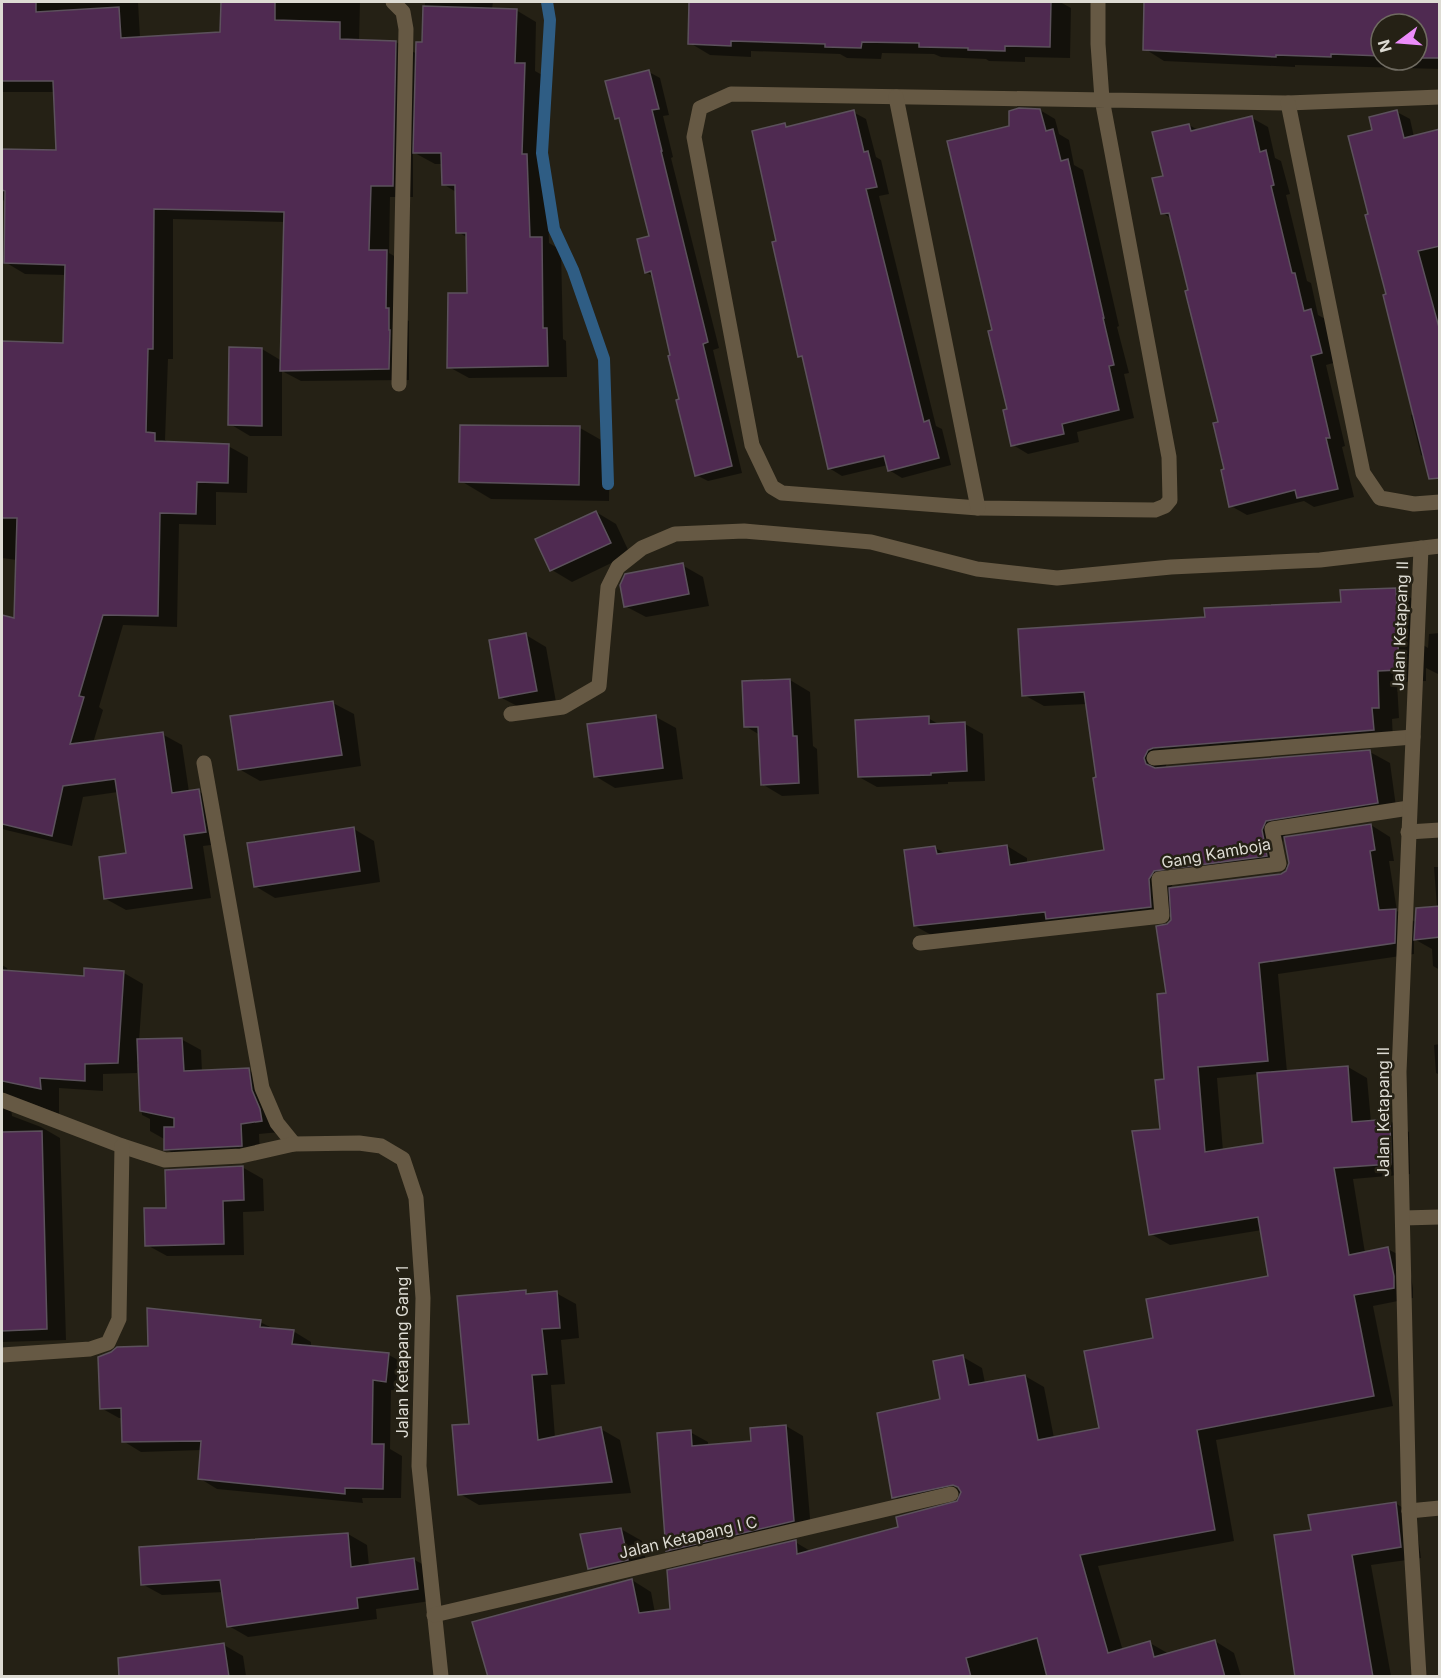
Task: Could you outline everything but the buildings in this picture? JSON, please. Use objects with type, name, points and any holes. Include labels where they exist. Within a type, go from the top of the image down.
[{"type":"street","points":[[393,2],[403,12],[406,29],[399,384]]},
{"type":"street","points":[[1098,2],[1102,99],[1169,457],[1170,500],[1165,506],[1155,510],[978,508],[782,493],[772,487],[752,445],[694,137],[700,108],[731,94],[1102,99],[1288,103],[1440,97]]},
{"type":"street","points":[[896,97],[978,508]]},
{"type":"street","points":[[1288,103],[1363,473],[1380,498],[1414,504],[1440,502]]},
{"type":"street","points":[[511,714],[563,707],[598,686],[608,587],[618,567],[642,548],[675,534],[744,531],[871,542],[977,569],[1057,578],[1171,567],[1320,560],[1440,546]]},
{"type":"street","name":"Jalan Ketapang II","points":[[1419,1677],[1409,1511],[1400,1072],[1421,548]]},
{"type":"street","points":[[1154,758],[1413,737]]},
{"type":"street","points":[[204,763],[262,1088],[277,1124],[294,1144]]},
{"type":"street","name":"Gang Kamboja","points":[[921,943],[1162,916],[1159,879],[1279,864],[1272,829],[1409,808]]},
{"type":"street","points":[[1408,832],[1440,830]]},
{"type":"street","name":"Jalan Ketapang Gang 1","points":[[2,1100],[165,1160],[241,1156],[294,1144],[359,1143],[381,1146],[403,1159],[416,1197],[423,1298],[419,1466],[441,1677]]},
{"type":"street","points":[[2,1355],[90,1349],[108,1343],[119,1319],[122,1146]]},
{"type":"street","points":[[1402,1218],[1440,1217]]},
{"type":"street","name":"Jalan Ketapang I C","points":[[434,1615],[951,1494]]},
{"type":"street","points":[[1409,1511],[1440,1508]]},
{"type":"waterway","points":[[547,2],[550,20],[542,153],[554,229],[573,270],[604,359],[608,484]]}]
